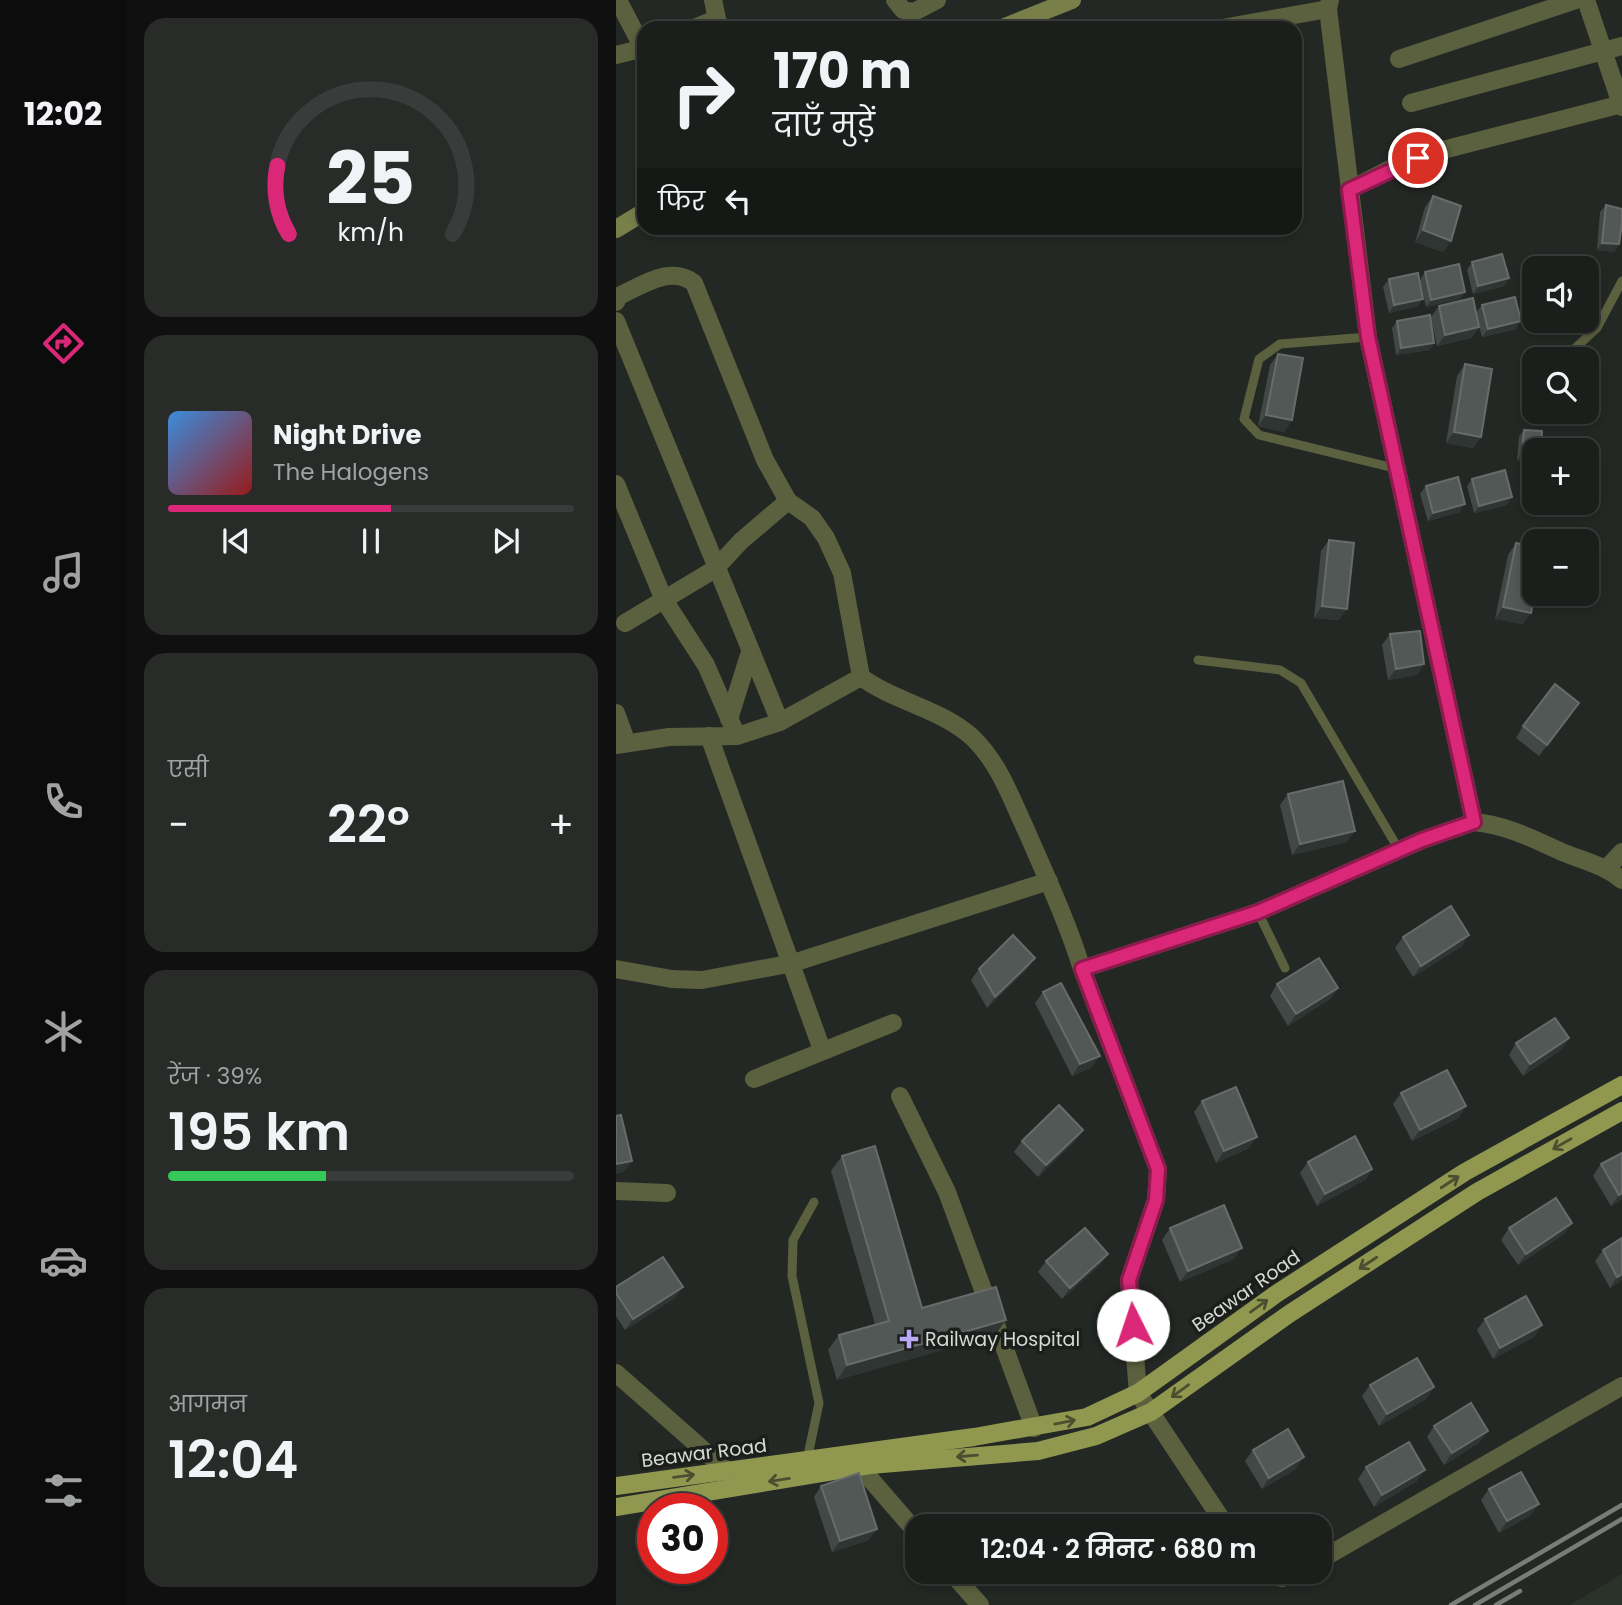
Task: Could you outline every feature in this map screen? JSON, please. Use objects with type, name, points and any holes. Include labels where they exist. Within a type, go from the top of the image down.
[{"type":"main road","name":"Beawar Road","points":[[616,1486],[726,1470],[806,1468],[862,1462],[1087,1417],[1138,1393],[1276,1294],[1465,1172],[1622,1085]]},
{"type":"main road","name":"Beawar Road","points":[[911,1453],[1038,1451],[1096,1436],[1151,1412],[1289,1314],[1478,1192],[1622,1111]]},
{"type":"main road","name":"Beawar Road","points":[[616,1507],[733,1487],[806,1468]]},
{"type":"street","points":[[618,0],[637,36]]},
{"type":"street","points":[[713,0],[716,21]]},
{"type":"street","points":[[895,0],[903,10],[914,12],[936,0]]},
{"type":"street","points":[[1020,21],[1072,0]]},
{"type":"street","points":[[1399,59],[1576,0]]},
{"type":"street","points":[[1349,190],[1398,165],[1439,151],[1622,105],[1601,51],[1586,0]]},
{"type":"street","points":[[1251,21],[1329,5],[1368,337],[1394,468],[1474,822]]},
{"type":"street","points":[[1412,103],[1622,46]]},
{"type":"street","points":[[616,55],[637,50]]},
{"type":"street","points":[[618,223],[637,215]]},
{"type":"street","points":[[616,302],[619,296],[671,273],[684,275],[694,283],[765,460],[788,500],[812,518],[826,538],[842,573],[861,677],[883,693],[950,721],[973,738],[997,767],[1049,881],[1158,1169],[1156,1200],[1129,1280],[1138,1393],[1218,1514]]},
{"type":"street","points":[[616,321],[715,569],[780,722]]},
{"type":"street","points":[[616,484],[664,600],[706,665],[737,736]]},
{"type":"street","points":[[625,623],[715,569],[741,541],[788,500]]},
{"type":"street","points":[[729,719],[750,652]]},
{"type":"street","points":[[616,713],[621,744],[669,737],[737,736],[780,722],[861,677]]},
{"type":"street","points":[[704,735],[793,963],[822,1050]]},
{"type":"street","points":[[1082,969],[1258,912],[1409,846],[1474,822],[1520,832],[1607,868],[1622,880]]},
{"type":"street","points":[[1607,868],[1622,852]]},
{"type":"street","points":[[616,969],[672,979],[702,980],[793,963],[1049,881]]},
{"type":"street","points":[[754,1079],[893,1023]]},
{"type":"street","points":[[900,1096],[947,1192],[1034,1428]]},
{"type":"street","points":[[616,1191],[667,1193]]},
{"type":"street","points":[[616,1373],[726,1470],[733,1487]]},
{"type":"street","points":[[1332,1553],[1622,1387]]},
{"type":"street","points":[[862,1462],[905,1518]]},
{"type":"street","points":[[962,1584],[980,1605]]},
{"type":"lane","points":[[1576,347],[1597,328],[1622,281]]},
{"type":"lane","points":[[1368,337],[1280,344],[1269,350],[1259,359],[1244,419],[1259,435],[1394,468]]},
{"type":"lane","points":[[1198,660],[1280,670],[1301,683],[1409,846]]},
{"type":"lane","points":[[1258,912],[1284,968]]},
{"type":"lane","points":[[806,1468],[819,1403],[792,1276],[793,1240],[814,1202]]},
{"type":"shaded area","points":[[1622,1574],[1622,1605],[1570,1605]]},
{"type":"building","points":[[1433,196],[1461,206],[1451,241],[1423,230]]},
{"type":"building","points":[[1606,205],[1622,209],[1619,244],[1602,243]]},
{"type":"building","points":[[1502,254],[1509,278],[1478,286],[1472,262]]},
{"type":"building","points":[[1459,264],[1465,292],[1431,300],[1425,272]]},
{"type":"building","points":[[1418,273],[1423,299],[1394,305],[1389,279]]},
{"type":"building","points":[[1515,297],[1521,321],[1488,329],[1482,305]]},
{"type":"building","points":[[1473,298],[1479,327],[1445,335],[1439,306]]},
{"type":"building","points":[[1430,315],[1434,343],[1401,348],[1397,321]]},
{"type":"building","points":[[1278,354],[1303,358],[1292,420],[1266,415]]},
{"type":"building","points":[[1465,364],[1492,369],[1481,437],[1454,432]]},
{"type":"building","points":[[1524,430],[1542,431],[1542,438],[1523,438]]},
{"type":"building","points":[[1505,470],[1512,497],[1479,506],[1472,479]]},
{"type":"building","points":[[1458,477],[1465,504],[1433,513],[1426,486]]},
{"type":"building","points":[[1329,540],[1354,543],[1347,609],[1322,606]]},
{"type":"building","points":[[1516,543],[1522,544],[1522,606],[1532,606],[1531,613],[1503,607]]},
{"type":"building","points":[[1420,631],[1424,664],[1396,669],[1390,634]]},
{"type":"building","points":[[1555,684],[1579,703],[1547,745],[1523,726]]},
{"type":"building","points":[[1343,781],[1355,831],[1300,844],[1288,794]]},
{"type":"building","points":[[1451,906],[1469,935],[1421,966],[1403,937]]},
{"type":"building","points":[[1013,935],[1035,958],[995,997],[979,969]]},
{"type":"building","points":[[1319,958],[1338,988],[1296,1014],[1277,984]]},
{"type":"building","points":[[1061,983],[1100,1056],[1080,1064],[1043,992]]},
{"type":"building","points":[[1555,1018],[1569,1038],[1530,1064],[1516,1043]]},
{"type":"building","points":[[1447,1070],[1466,1106],[1420,1130],[1401,1093]]},
{"type":"building","points":[[1236,1087],[1257,1137],[1224,1151],[1202,1101]]},
{"type":"building","points":[[1059,1105],[1083,1130],[1046,1165],[1022,1141]]},
{"type":"building","points":[[621,1115],[632,1161],[616,1164],[616,1116]]},
{"type":"building","points":[[1355,1136],[1372,1169],[1325,1194],[1308,1162]]},
{"type":"building","points":[[875,1146],[922,1308],[996,1287],[1006,1320],[847,1365],[839,1335],[889,1321],[842,1156]]},
{"type":"building","points":[[1622,1153],[1622,1193],[1619,1195],[1601,1164]]},
{"type":"building","points":[[1556,1198],[1572,1223],[1526,1254],[1509,1228]]},
{"type":"building","points":[[1224,1205],[1242,1248],[1188,1271],[1170,1228]]},
{"type":"building","points":[[1085,1228],[1108,1254],[1070,1288],[1046,1261]]},
{"type":"building","points":[[1622,1238],[1622,1274],[1617,1277],[1603,1250]]},
{"type":"building","points":[[663,1257],[683,1287],[633,1319],[616,1293],[616,1287]]},
{"type":"building","points":[[1526,1296],[1542,1325],[1500,1348],[1485,1319]]},
{"type":"building","points":[[1417,1358],[1434,1387],[1387,1414],[1370,1385]]},
{"type":"building","points":[[1471,1403],[1488,1431],[1452,1453],[1434,1426]]},
{"type":"building","points":[[1288,1429],[1304,1457],[1269,1478],[1253,1450]]},
{"type":"building","points":[[1409,1442],[1425,1470],[1382,1495],[1366,1467]]},
{"type":"building","points":[[1521,1472],[1539,1504],[1507,1521],[1489,1489]]},
{"type":"building","points":[[859,1473],[877,1529],[840,1541],[821,1486]]},
{"type":"railway","points":[[1451,1605],[1622,1505]]},
{"type":"railway","points":[[1475,1605],[1622,1519]]},
{"type":"railway","points":[[1496,1605],[1520,1591]]},
{"type":"place","name":"Railway Hospital","points":[[909,1339]]},
{"type":"route","points":[[1133,1325],[1129,1280],[1156,1200],[1158,1169],[1082,969],[1258,912],[1422,840],[1474,822],[1394,468],[1368,337],[1349,190],[1418,158]]}]
